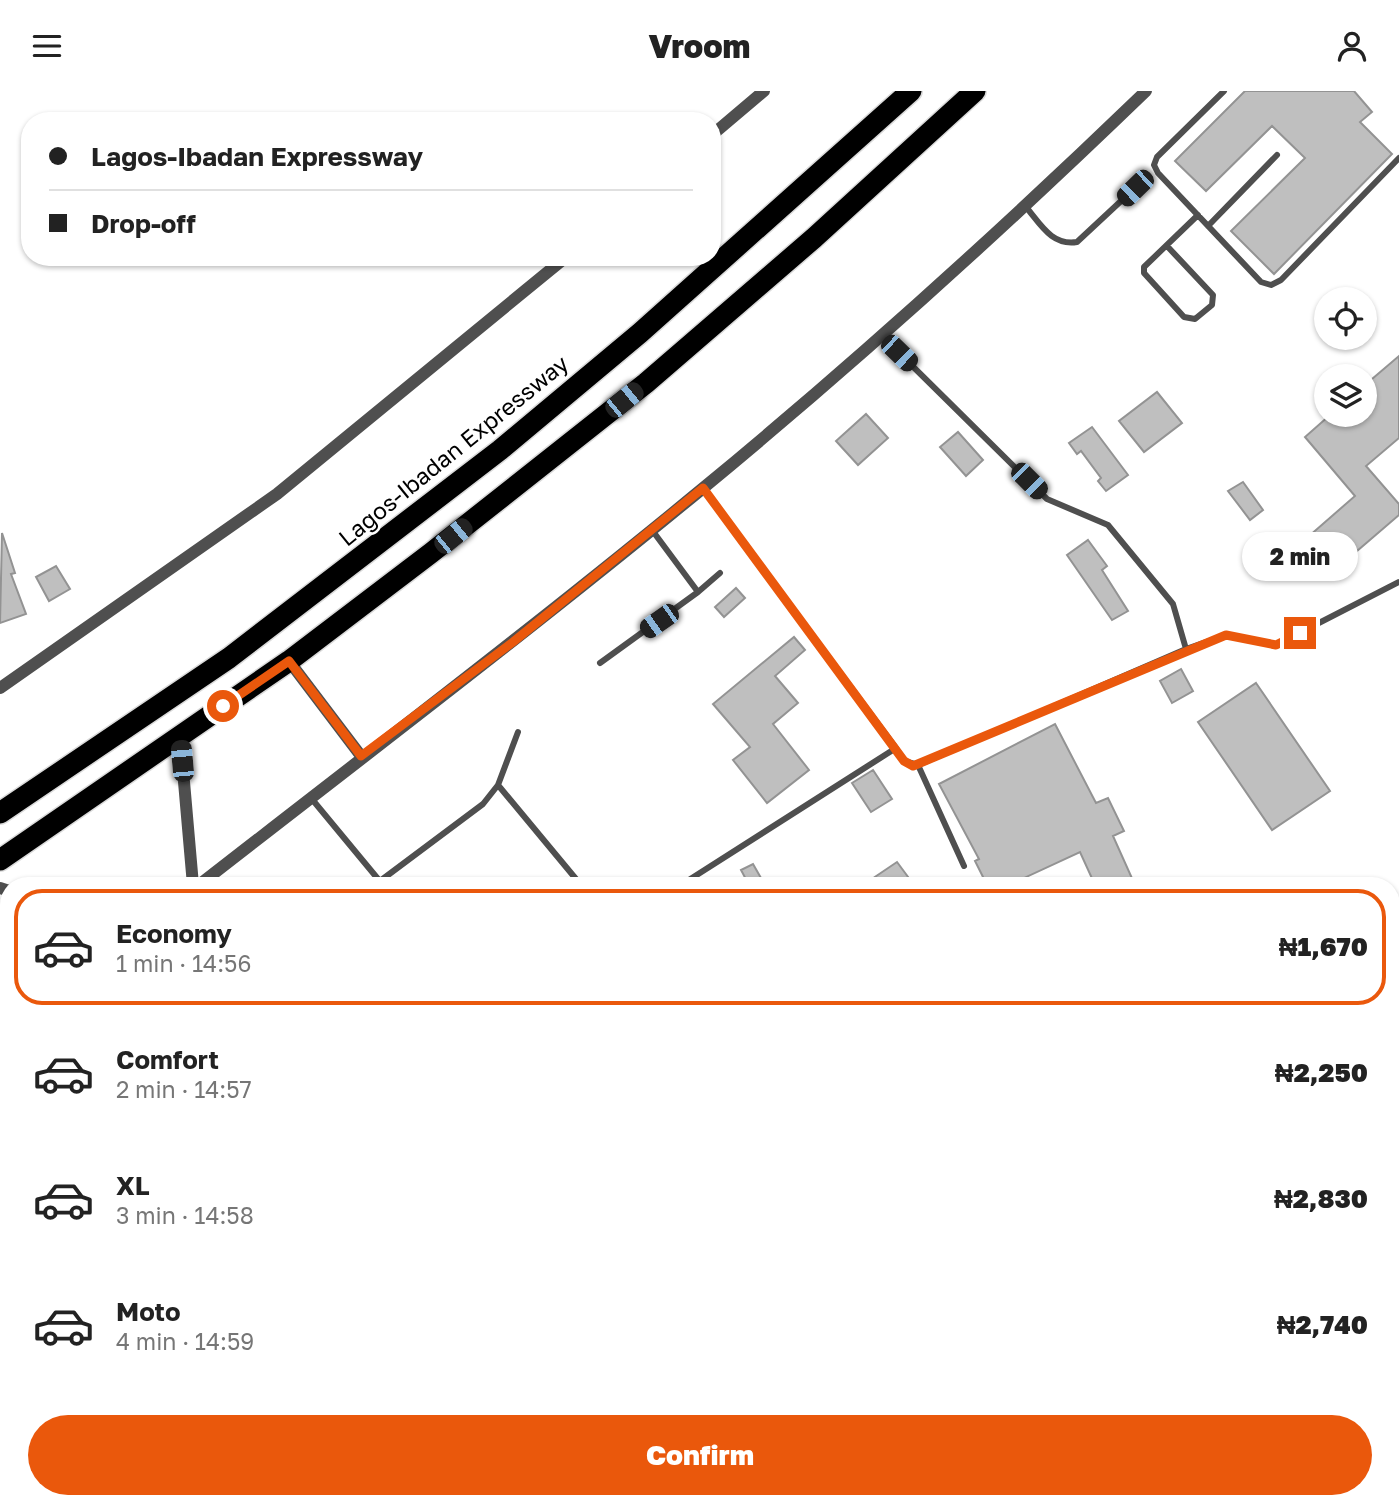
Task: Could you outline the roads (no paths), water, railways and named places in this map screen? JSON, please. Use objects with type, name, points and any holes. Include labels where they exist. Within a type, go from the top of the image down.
[{"type":"highway","name":"Lagos-Ibadan Expressway","points":[[721,261],[911,91]]},
{"type":"highway","points":[[0,860],[289,661],[432,553],[646,383],[814,238],[975,91]]},
{"type":"highway","name":"Lagos-Ibadan Expressway","points":[[7,809],[229,658],[500,450],[715,266]]},
{"type":"highway","points":[[7,809],[31,838]]},
{"type":"street","points":[[721,127],[764,91]]},
{"type":"street","points":[[210,877],[361,756],[513,642],[703,488],[1026,207],[1146,91]]},
{"type":"street","points":[[0,688],[277,494],[555,266]]},
{"type":"street","points":[[289,661],[361,756]]},
{"type":"street","points":[[180,736],[199,877]]},
{"type":"lane","points":[[1224,91],[1157,157],[1154,165],[1158,173],[1261,282],[1271,285],[1281,280],[1399,158]]},
{"type":"lane","points":[[1208,226],[1277,155]]},
{"type":"lane","points":[[1026,207],[1052,238],[1067,244],[1077,242],[1135,188]]},
{"type":"lane","points":[[1167,246],[1213,295],[1212,305],[1195,319],[1184,317],[1144,273],[1144,267],[1198,215]]},
{"type":"lane","points":[[881,335],[1047,499],[1108,525],[1173,604],[1186,649]]},
{"type":"lane","points":[[703,488],[904,761],[918,765],[1186,649],[1226,635],[1276,645],[1399,582]]},
{"type":"lane","points":[[652,530],[698,593]]},
{"type":"lane","points":[[600,663],[698,593],[720,573]]},
{"type":"lane","points":[[389,877],[483,804],[498,785],[518,732]]},
{"type":"lane","points":[[694,877],[896,748]]},
{"type":"lane","points":[[918,765],[964,866]]},
{"type":"lane","points":[[498,785],[574,877]]},
{"type":"lane","points":[[311,798],[376,877]]}]
